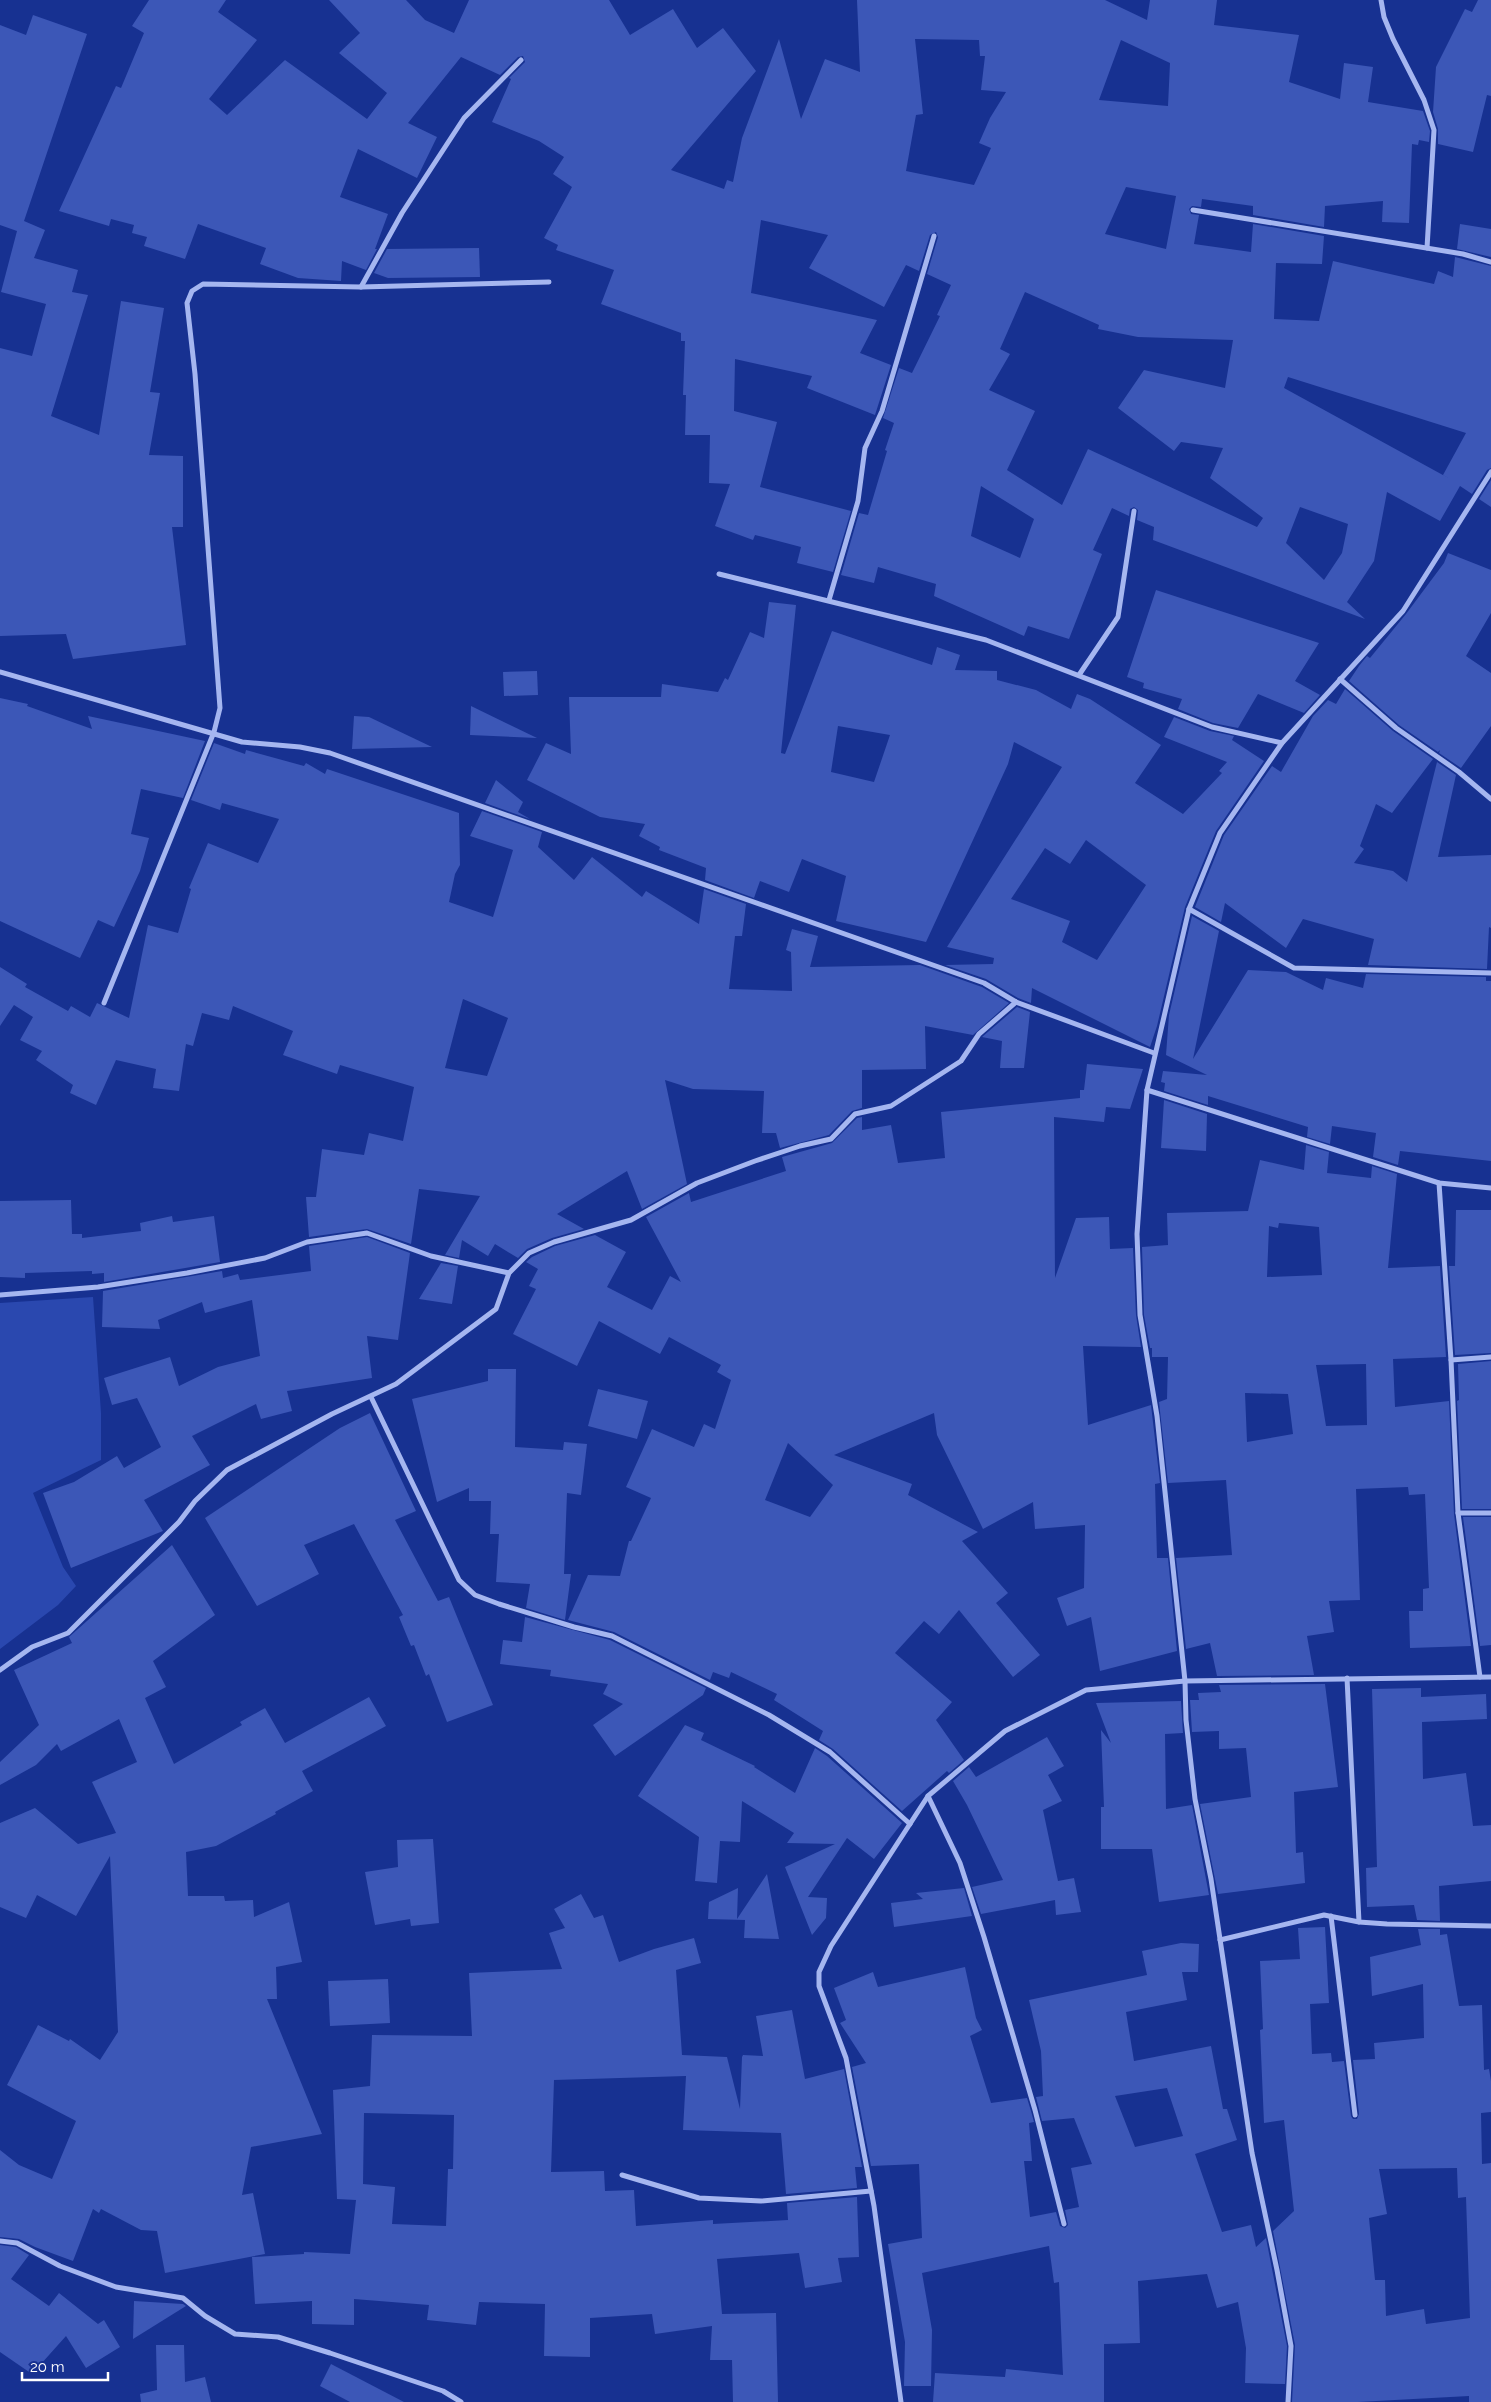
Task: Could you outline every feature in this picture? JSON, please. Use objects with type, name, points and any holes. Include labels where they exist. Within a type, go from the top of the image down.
[{"type":"street","points":[[1381,0],[1390,32],[1424,100],[1434,130],[1427,248]]},
{"type":"street","points":[[361,287],[402,213],[464,118],[521,60]]},
{"type":"street","points":[[1193,210],[1463,254],[1491,262]]},
{"type":"street","points":[[829,600],[858,501],[865,448],[882,411],[934,236]]},
{"type":"street","points":[[104,1003],[214,732],[220,708],[195,374],[187,302],[192,291],[203,284],[361,287],[549,282]]},
{"type":"street","points":[[1288,2402],[1291,2346],[1278,2270],[1252,2152],[1220,1940],[1195,1800],[1186,1720],[1185,1681],[1157,1416],[1140,1315],[1137,1234],[1147,1090],[1154,1053],[1189,909],[1220,833],[1282,743],[1403,611],[1491,472]]},
{"type":"street","points":[[1079,675],[1118,617],[1134,511]]},
{"type":"street","points":[[719,574],[986,640],[1212,727],[1282,743]]},
{"type":"street","points":[[0,672],[214,732],[242,742],[300,747],[330,753],[984,983],[1016,1002],[1154,1053]]},
{"type":"street","points":[[1340,679],[1396,728],[1459,772],[1491,800]]},
{"type":"street","points":[[1189,909],[1294,968],[1491,973]]},
{"type":"street","points":[[0,1670],[32,1647],[68,1633],[159,1543],[227,1470],[332,1414],[396,1384],[496,1309],[509,1273],[529,1253],[554,1242],[631,1220],[697,1183],[782,1152],[831,1139],[855,1114],[891,1106],[961,1061],[979,1034],[1016,1002]]},
{"type":"street","points":[[1147,1090],[1439,1183],[1491,1188]]},
{"type":"street","points":[[1439,1183],[1451,1360],[1458,1513],[1480,1676]]},
{"type":"street","points":[[0,1295],[98,1287],[178,1274],[265,1258],[307,1242],[367,1233],[431,1256],[509,1273]]},
{"type":"street","points":[[1451,1360],[1491,1357]]},
{"type":"street","points":[[371,1397],[459,1580],[475,1595],[574,1627],[612,1636],[769,1715],[830,1752],[910,1824]]},
{"type":"street","points":[[1458,1513],[1491,1512]]},
{"type":"street","points":[[901,2402],[871,2191],[846,2058],[819,1986],[819,1972],[831,1946],[928,1796],[1005,1731],[1086,1690],[1185,1681],[1491,1677]]},
{"type":"street","points":[[1347,1678],[1359,1922]]},
{"type":"street","points":[[928,1796],[960,1863],[984,1937],[1035,2110],[1064,2224]]},
{"type":"street","points":[[1220,1940],[1324,1915],[1359,1922],[1491,1926]]},
{"type":"street","points":[[1331,1916],[1355,2115]]},
{"type":"street","points":[[622,2175],[699,2198],[761,2201],[871,2191]]},
{"type":"street","points":[[0,2241],[16,2243],[60,2266],[116,2286],[183,2298],[205,2316],[235,2334],[278,2337],[443,2391],[461,2402]]},
{"type":"shaded area","points":[[93,1297],[101,1413],[101,1460],[33,1493],[63,1567],[76,1586],[58,1605],[0,1649],[0,1303]]},
{"type":"building","points":[[149,0],[226,0],[218,12],[257,40],[209,99],[227,115],[285,60],[367,119],[387,93],[339,53],[360,33],[329,0],[406,0],[425,20],[454,33],[469,0],[609,0],[630,35],[673,9],[697,48],[723,28],[756,71],[671,170],[724,189],[727,180],[733,182],[742,138],[779,39],[801,119],[825,59],[860,72],[857,0],[1105,0],[1147,20],[1150,0],[1217,0],[1214,25],[1299,35],[1289,82],[1340,99],[1344,63],[1373,67],[1368,102],[1423,111],[1430,131],[1429,142],[1419,140],[1418,145],[1412,144],[1409,223],[1382,222],[1383,201],[1325,206],[1324,227],[1253,215],[1253,206],[1202,199],[1201,207],[1192,206],[1189,209],[1191,214],[1199,215],[1194,244],[1251,252],[1253,224],[1324,236],[1322,264],[1276,263],[1274,319],[1319,321],[1333,261],[1434,284],[1438,271],[1453,277],[1455,257],[1491,266],[1491,468],[1487,470],[1472,494],[1460,486],[1440,521],[1387,492],[1374,561],[1347,602],[1365,619],[1153,540],[1154,527],[1137,520],[1138,510],[1134,507],[1130,509],[1129,516],[1112,508],[1093,550],[1102,554],[1069,639],[1028,626],[1024,636],[934,596],[936,584],[878,567],[874,583],[841,575],[859,513],[868,515],[887,451],[885,450],[894,423],[883,418],[899,368],[912,373],[940,316],[937,315],[951,285],[927,274],[938,237],[936,232],[930,235],[919,271],[906,265],[884,307],[809,268],[828,235],[761,220],[751,293],[877,320],[860,353],[891,365],[875,415],[807,388],[812,376],[735,359],[734,411],[777,422],[760,487],[851,511],[833,572],[797,563],[801,547],[755,535],[753,540],[715,526],[730,484],[709,483],[710,435],[685,435],[686,395],[683,395],[685,341],[681,341],[681,333],[601,304],[614,270],[556,250],[558,245],[544,238],[572,187],[553,174],[564,157],[539,141],[492,122],[511,79],[509,78],[525,62],[523,56],[518,57],[500,75],[461,57],[408,123],[437,137],[417,178],[358,149],[340,197],[388,214],[375,249],[377,249],[366,270],[342,261],[341,281],[298,278],[260,264],[266,248],[198,224],[185,259],[144,246],[147,237],[132,233],[134,225],[111,219],[109,226],[59,211],[116,86],[121,88],[144,33],[132,26]],"holes":[[[915,39],[979,40],[980,56],[985,56],[981,90],[1006,92],[990,118],[979,143],[991,148],[974,185],[906,171],[916,115],[923,114]],[[1121,40],[1170,63],[1168,106],[1099,100]],[[1126,187],[1176,196],[1166,249],[1105,234]],[[1025,292],[1099,325],[1098,329],[1138,337],[1233,340],[1225,388],[1144,370],[1118,408],[1174,451],[1181,442],[1223,448],[1210,478],[1263,518],[1257,527],[1088,449],[1062,505],[1007,470],[1035,411],[989,390],[1010,354],[1000,349]],[[1288,377],[1466,433],[1443,475],[1452,480],[1284,388]],[[981,486],[1034,519],[1020,558],[971,536]],[[1300,507],[1348,524],[1342,553],[1324,580],[1286,543]]]},
{"type":"building","points":[[1478,0],[1491,0],[1491,96],[1487,95],[1473,152],[1438,144],[1438,129],[1433,112],[1436,67],[1465,9],[1472,12]]},
{"type":"building","points":[[33,15],[87,34],[24,221],[45,230],[34,258],[78,270],[72,292],[88,295],[51,416],[99,435],[121,301],[164,308],[150,392],[160,393],[149,455],[183,456],[183,527],[172,527],[186,645],[73,659],[66,634],[0,636],[0,348],[32,356],[46,304],[1,292],[17,231],[0,225],[0,25],[26,35]]},
{"type":"building","points":[[1460,224],[1491,229],[1491,257],[1457,249]]},
{"type":"building","points":[[479,248],[480,277],[388,278],[374,273],[387,249]]},
{"type":"building","points":[[1491,480],[1491,507],[1479,499]]},
{"type":"building","points":[[1448,553],[1491,570],[1491,613],[1466,656],[1491,673],[1491,726],[1461,768],[1439,753],[1440,750],[1438,752],[1399,725],[1349,681],[1367,656],[1370,658],[1406,614],[1444,563]]},
{"type":"building","points":[[1156,590],[1319,643],[1295,681],[1320,695],[1304,713],[1258,694],[1238,728],[1213,723],[1178,709],[1182,699],[1143,688],[1144,683],[1127,677]]},
{"type":"building","points":[[769,602],[796,605],[781,753],[785,754],[832,631],[932,665],[937,647],[960,655],[955,670],[997,671],[997,680],[1036,690],[1071,709],[1077,694],[1090,699],[1161,745],[1135,783],[1183,814],[1222,773],[1219,771],[1227,762],[1164,737],[1174,717],[1210,731],[1234,736],[1232,740],[1264,761],[1216,831],[1185,907],[1157,1026],[1150,1047],[1032,988],[1031,1003],[1018,998],[986,979],[945,965],[993,964],[994,958],[947,947],[1062,767],[1014,742],[1008,764],[926,942],[836,921],[846,876],[802,859],[789,892],[760,881],[754,898],[705,880],[706,868],[659,850],[660,847],[639,836],[645,824],[600,817],[527,780],[546,743],[571,754],[569,697],[661,697],[662,684],[718,692],[725,678],[728,680],[750,632],[764,638]],"holes":[[[838,726],[890,735],[874,782],[831,772]],[[1086,840],[1146,885],[1097,960],[1062,942],[1070,921],[1011,899],[1045,848],[1070,864]]]},
{"type":"building","points":[[537,671],[538,695],[504,696],[503,672]]},
{"type":"building","points":[[1345,689],[1393,731],[1433,759],[1392,813],[1376,804],[1360,846],[1364,849],[1354,863],[1393,871],[1407,882],[1437,762],[1456,775],[1438,857],[1491,855],[1491,928],[1489,927],[1487,969],[1368,965],[1374,939],[1303,919],[1286,948],[1225,903],[1221,922],[1195,907],[1224,835],[1272,766],[1281,772],[1313,716],[1328,700],[1336,704]]},
{"type":"building","points":[[0,698],[28,704],[27,706],[92,729],[88,716],[205,741],[183,798],[141,789],[131,834],[149,838],[140,871],[114,927],[98,920],[80,958],[0,921]]},
{"type":"building","points":[[471,706],[537,738],[470,735]]},
{"type":"building","points":[[354,716],[369,717],[432,747],[352,749]]},
{"type":"building","points":[[214,743],[245,754],[246,750],[304,766],[306,763],[325,774],[327,769],[459,813],[460,865],[455,874],[449,902],[493,917],[513,850],[470,836],[482,811],[542,832],[538,847],[574,880],[592,857],[642,897],[646,891],[699,924],[704,889],[746,904],[742,936],[735,936],[729,989],[792,991],[791,952],[786,950],[792,929],[818,936],[810,967],[920,965],[982,987],[1009,1003],[973,1035],[925,1026],[926,1069],[862,1070],[862,1108],[852,1111],[829,1135],[780,1148],[776,1133],[762,1133],[764,1091],[693,1089],[665,1080],[687,1184],[642,1209],[627,1171],[557,1214],[584,1229],[552,1238],[527,1249],[518,1258],[495,1244],[488,1256],[462,1240],[459,1258],[445,1255],[480,1196],[419,1189],[411,1244],[367,1229],[309,1237],[306,1197],[316,1197],[322,1149],[364,1155],[369,1133],[403,1141],[414,1087],[340,1065],[337,1074],[283,1055],[293,1031],[233,1006],[229,1020],[202,1013],[193,1046],[186,1044],[179,1091],[153,1088],[156,1069],[116,1060],[96,1105],[70,1093],[73,1085],[36,1060],[42,1051],[20,1040],[33,1017],[14,1005],[0,1026],[0,967],[27,984],[25,987],[68,1011],[71,1006],[90,1017],[97,1003],[129,1018],[148,925],[178,933],[191,889],[189,888],[208,843],[258,863],[279,819],[222,803],[220,810],[191,800]],"holes":[[[463,999],[508,1018],[487,1076],[445,1068]]]},
{"type":"building","points":[[496,780],[523,802],[518,812],[530,819],[485,803]]},
{"type":"building","points":[[1192,916],[1219,931],[1193,1059],[1248,970],[1286,972],[1323,990],[1326,978],[1363,988],[1366,974],[1486,977],[1486,981],[1491,981],[1491,1161],[1400,1151],[1398,1165],[1373,1157],[1376,1133],[1332,1126],[1330,1144],[1307,1137],[1308,1127],[1208,1096],[1208,1105],[1164,1091],[1165,1083],[1161,1082],[1163,1071],[1207,1075],[1166,1055],[1169,1015]]},
{"type":"building","points":[[1017,1007],[1030,1012],[1024,1068],[1000,1068],[1002,1041],[982,1037]]},
{"type":"building","points":[[1087,1064],[1143,1069],[1130,1109],[1106,1107],[1104,1122],[1054,1117],[1055,1278],[1076,1218],[1109,1217],[1110,1249],[1133,1248],[1136,1315],[1141,1347],[1083,1346],[1088,1425],[1151,1405],[1160,1483],[1155,1484],[1157,1558],[1168,1558],[1177,1651],[1100,1671],[1091,1617],[1067,1626],[1057,1598],[1084,1588],[1085,1525],[1035,1529],[1033,1502],[983,1529],[937,1435],[934,1413],[834,1455],[912,1484],[908,1495],[978,1532],[962,1541],[1008,1593],[996,1603],[1040,1655],[1013,1677],[959,1610],[939,1634],[924,1621],[895,1653],[952,1702],[936,1720],[964,1760],[949,1773],[947,1771],[902,1811],[833,1749],[819,1740],[823,1731],[774,1700],[777,1694],[731,1672],[729,1678],[713,1672],[710,1680],[614,1632],[568,1620],[588,1575],[620,1576],[629,1541],[631,1541],[651,1498],[626,1487],[652,1429],[694,1447],[704,1424],[715,1429],[731,1380],[717,1372],[721,1365],[669,1337],[660,1354],[599,1321],[577,1366],[513,1334],[536,1289],[529,1286],[538,1269],[526,1262],[555,1246],[595,1235],[626,1252],[607,1287],[652,1310],[670,1276],[681,1282],[646,1217],[689,1193],[691,1202],[786,1171],[782,1157],[832,1143],[857,1118],[862,1117],[862,1130],[891,1125],[898,1163],[945,1158],[941,1112],[1080,1098],[1080,1090],[1084,1090]],"holes":[[[788,1443],[833,1485],[810,1517],[765,1500]]]},
{"type":"building","points":[[1164,1100],[1207,1114],[1206,1151],[1161,1148]]},
{"type":"building","points":[[1306,1145],[1329,1152],[1327,1173],[1371,1178],[1372,1166],[1397,1174],[1388,1268],[1440,1266],[1446,1357],[1393,1359],[1395,1407],[1449,1401],[1454,1514],[1471,1646],[1410,1648],[1409,1611],[1423,1611],[1423,1589],[1429,1588],[1425,1494],[1409,1495],[1408,1487],[1356,1489],[1360,1600],[1329,1601],[1334,1632],[1307,1636],[1314,1675],[1217,1676],[1210,1643],[1186,1649],[1176,1558],[1232,1555],[1226,1480],[1168,1483],[1159,1402],[1167,1399],[1168,1357],[1152,1357],[1152,1348],[1150,1348],[1144,1315],[1142,1247],[1168,1245],[1167,1213],[1248,1211],[1260,1160],[1304,1170]],"holes":[[[1279,1223],[1319,1227],[1322,1275],[1267,1277],[1269,1226],[1278,1228]],[[1366,1364],[1367,1425],[1326,1426],[1316,1365]],[[1245,1393],[1288,1394],[1293,1434],[1247,1442]]]},
{"type":"building","points":[[71,1200],[72,1234],[82,1234],[82,1238],[141,1231],[140,1223],[172,1216],[173,1222],[214,1216],[220,1262],[104,1282],[104,1273],[92,1274],[92,1271],[25,1273],[25,1278],[0,1277],[0,1201]]},
{"type":"building","points":[[1456,1210],[1491,1210],[1491,1353],[1455,1355],[1449,1266],[1455,1266]]},
{"type":"building","points":[[367,1237],[410,1253],[398,1340],[367,1336],[372,1378],[287,1391],[292,1411],[261,1419],[256,1404],[192,1436],[210,1465],[144,1500],[163,1531],[71,1568],[43,1493],[74,1482],[117,1456],[124,1468],[161,1447],[137,1398],[112,1405],[104,1378],[170,1357],[179,1386],[218,1367],[260,1356],[252,1300],[205,1313],[202,1302],[158,1320],[160,1329],[102,1327],[103,1291],[222,1271],[223,1278],[238,1274],[240,1280],[311,1271],[309,1246]]},
{"type":"building","points":[[441,1263],[458,1266],[452,1304],[419,1299]]},
{"type":"building","points":[[1491,1361],[1491,1509],[1462,1509],[1457,1401],[1459,1400],[1458,1364]]},
{"type":"building","points":[[488,1369],[516,1369],[515,1447],[563,1450],[564,1442],[587,1444],[581,1495],[567,1493],[564,1574],[571,1574],[565,1620],[526,1608],[530,1584],[496,1582],[499,1534],[490,1534],[491,1501],[469,1501],[469,1488],[437,1502],[412,1399],[488,1381]]},
{"type":"building","points":[[598,1389],[648,1401],[637,1439],[588,1426]]},
{"type":"building","points":[[370,1413],[416,1511],[395,1520],[438,1601],[449,1597],[493,1705],[447,1722],[429,1674],[426,1676],[414,1645],[411,1646],[399,1617],[403,1615],[354,1524],[304,1545],[319,1574],[257,1606],[205,1518],[340,1428]]},
{"type":"building","points":[[1463,1517],[1491,1517],[1491,1645],[1480,1646]]},
{"type":"building","points":[[172,1545],[215,1615],[153,1661],[166,1687],[145,1698],[174,1764],[242,1725],[240,1722],[265,1708],[285,1743],[369,1697],[386,1726],[302,1771],[313,1791],[275,1812],[276,1814],[216,1846],[186,1852],[188,1896],[224,1896],[225,1901],[253,1900],[254,1917],[289,1902],[302,1962],[276,1967],[277,1999],[267,1999],[322,2134],[251,2147],[242,2195],[253,2193],[265,2254],[165,2273],[157,2231],[141,2230],[101,2209],[99,2213],[93,2209],[73,2261],[19,2239],[0,2237],[0,2150],[19,2165],[52,2179],[76,2121],[7,2085],[38,2025],[69,2041],[70,2039],[100,2060],[118,2032],[110,1856],[76,1916],[37,1895],[26,1918],[0,1907],[0,1823],[35,1808],[78,1844],[116,1833],[92,1782],[137,1762],[119,1719],[61,1751],[57,1744],[36,1765],[0,1785],[0,1762],[39,1725],[14,1670],[72,1643],[69,1637]]},
{"type":"building","points":[[525,1617],[610,1640],[706,1688],[703,1695],[615,1756],[593,1725],[623,1704],[603,1694],[608,1684],[550,1676],[551,1670],[500,1664],[503,1640],[522,1642]]},
{"type":"building","points":[[1325,1684],[1338,1787],[1294,1792],[1296,1853],[1303,1852],[1305,1883],[1218,1894],[1200,1804],[1251,1797],[1246,1748],[1219,1749],[1219,1731],[1192,1732],[1190,1700],[1199,1700],[1198,1693],[1221,1692],[1219,1685]]},
{"type":"building","points":[[1421,1688],[1421,1697],[1486,1694],[1487,1719],[1422,1722],[1423,1779],[1466,1773],[1473,1826],[1491,1825],[1491,1881],[1439,1886],[1440,1921],[1417,1920],[1414,1905],[1367,1907],[1366,1868],[1377,1867],[1372,1689]]},
{"type":"building","points":[[1181,1701],[1183,1733],[1165,1734],[1166,1809],[1192,1805],[1209,1895],[1159,1902],[1152,1849],[1101,1849],[1101,1807],[1104,1807],[1101,1730],[1111,1743],[1096,1703]]},
{"type":"building","points":[[685,1725],[704,1733],[701,1740],[755,1766],[795,1793],[815,1748],[827,1756],[902,1823],[874,1859],[847,1838],[808,1897],[827,1898],[826,1918],[812,1935],[785,1867],[835,1844],[787,1843],[794,1833],[742,1801],[740,1842],[720,1841],[717,1883],[695,1881],[699,1837],[638,1796]]},
{"type":"building","points":[[1047,1737],[1064,1766],[1048,1775],[1062,1801],[1043,1810],[1058,1881],[1074,1878],[1081,1912],[1056,1915],[1055,1900],[981,1914],[972,1887],[1003,1880],[967,1805],[953,1781],[969,1767],[976,1777]]},
{"type":"building","points":[[433,1839],[439,1923],[411,1926],[410,1919],[375,1925],[365,1872],[398,1867],[397,1840]]},
{"type":"building","points":[[767,1874],[779,1939],[744,1938],[745,1920],[708,1919],[709,1902],[738,1888],[737,1919]]},
{"type":"building","points":[[964,1888],[972,1916],[894,1927],[891,1903],[923,1899],[916,1893]]},
{"type":"building","points":[[581,1894],[594,1918],[603,1915],[619,1962],[654,1949],[694,1938],[701,1963],[676,1970],[682,2055],[727,2057],[740,2109],[742,2057],[743,2055],[763,2056],[756,2016],[792,2010],[805,2079],[844,2069],[862,2167],[855,2167],[857,2188],[786,2194],[781,2133],[683,2130],[686,2076],[554,2080],[551,2172],[604,2171],[605,2191],[634,2190],[636,2226],[713,2220],[713,2224],[788,2220],[787,2203],[857,2197],[859,2257],[838,2258],[842,2282],[805,2288],[799,2253],[717,2259],[722,2314],[776,2313],[778,2402],[733,2402],[732,2360],[710,2360],[712,2326],[655,2334],[652,2314],[590,2318],[590,2357],[544,2356],[545,2304],[479,2302],[476,2325],[427,2320],[429,2305],[354,2299],[354,2325],[312,2324],[312,2301],[255,2304],[252,2257],[304,2254],[304,2252],[350,2254],[356,2200],[337,2199],[333,2090],[370,2086],[372,2035],[472,2036],[469,1973],[562,1969],[549,1933],[565,1928],[554,1909]],"holes":[[[364,2113],[454,2115],[453,2169],[448,2169],[446,2226],[392,2224],[395,2187],[363,2184]]]},
{"type":"building","points":[[1325,1927],[1329,2003],[1310,2004],[1312,2054],[1331,2053],[1332,2062],[1344,2061],[1351,2116],[1353,2119],[1357,2119],[1359,2114],[1353,2060],[1375,2059],[1374,2043],[1424,2038],[1423,1984],[1372,1996],[1370,1957],[1421,1945],[1418,1929],[1440,1929],[1440,1935],[1447,1934],[1459,2006],[1482,2005],[1484,2070],[1489,2069],[1491,2081],[1491,2112],[1481,2113],[1482,2164],[1491,2163],[1491,2402],[1469,2402],[1469,2396],[1358,2402],[1292,2402],[1295,2345],[1273,2231],[1294,2211],[1284,2120],[1264,2123],[1260,2030],[1263,2029],[1260,1961],[1300,1959],[1298,1928]],"holes":[[[1457,2168],[1458,2198],[1466,2197],[1470,2318],[1426,2324],[1424,2309],[1386,2316],[1385,2280],[1375,2280],[1369,2218],[1387,2214],[1379,2169]]]},
{"type":"building","points":[[1181,1943],[1199,1944],[1198,1972],[1182,1972],[1187,2000],[1126,2012],[1134,2061],[1211,2046],[1223,2109],[1227,2109],[1237,2140],[1195,2154],[1222,2232],[1251,2225],[1256,2247],[1266,2238],[1287,2346],[1285,2384],[1245,2383],[1246,2348],[1238,2302],[1217,2308],[1207,2274],[1138,2281],[1140,2343],[1104,2344],[1104,2402],[933,2402],[935,2373],[1005,2377],[1006,2369],[1063,2375],[1059,2282],[1054,2283],[1049,2246],[922,2273],[932,2330],[931,2386],[904,2386],[905,2342],[888,2244],[922,2238],[919,2164],[871,2166],[852,2067],[866,2063],[840,2023],[846,2020],[834,1988],[873,1972],[878,1987],[965,1967],[976,2018],[982,2030],[970,2036],[991,2103],[1027,2098],[1034,2122],[1029,2123],[1032,2161],[1024,2161],[1030,2217],[1056,2212],[1060,2226],[1065,2228],[1068,2225],[1065,2210],[1079,2207],[1071,2168],[1092,2164],[1074,2118],[1042,2121],[1036,2097],[1043,2096],[1041,2051],[1029,2000],[1147,1975],[1142,1951]],"holes":[[[1167,2088],[1183,2136],[1135,2147],[1115,2096]]]},
{"type":"building","points":[[388,1979],[390,2023],[330,2026],[328,1981]]},
{"type":"building","points":[[0,2245],[16,2247],[29,2255],[11,2279],[49,2306],[59,2293],[98,2324],[104,2320],[120,2347],[86,2368],[66,2336],[32,2374],[0,2352]]},
{"type":"building","points":[[134,2301],[183,2304],[186,2306],[133,2339]]},
{"type":"building","points":[[156,2345],[184,2345],[185,2382],[205,2377],[211,2402],[141,2402],[140,2394],[157,2390]]},
{"type":"building","points":[[331,2364],[404,2402],[350,2402],[320,2386]]}]
